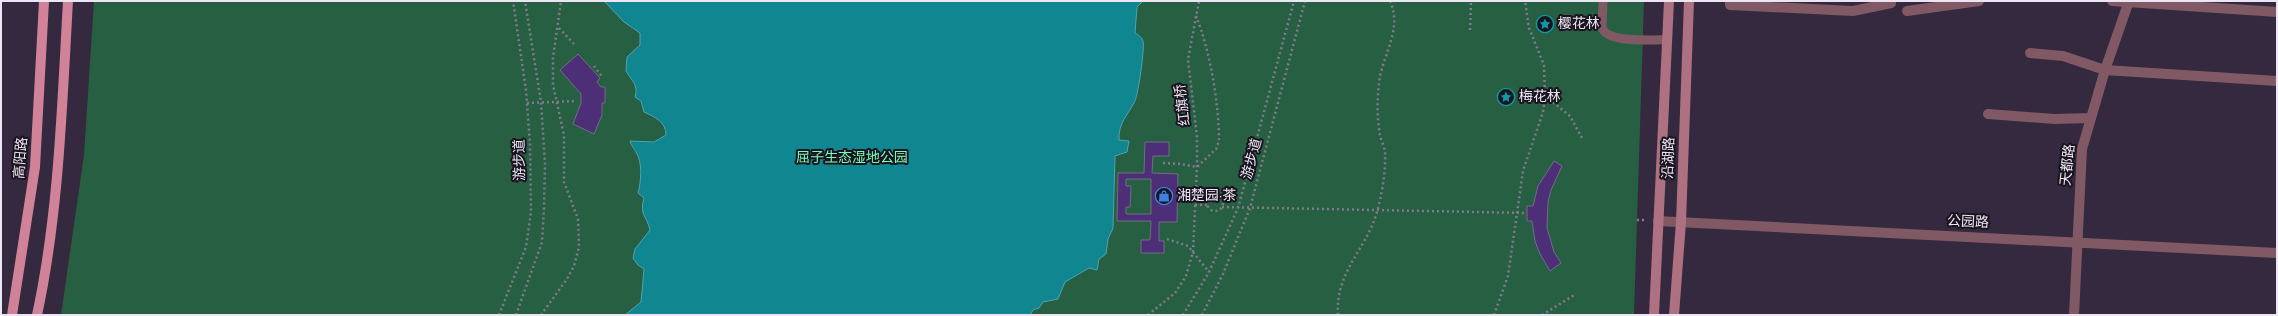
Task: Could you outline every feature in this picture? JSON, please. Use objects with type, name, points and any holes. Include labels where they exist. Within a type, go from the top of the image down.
[{"type":"main road","name":"高阳路","points":[[12,315],[35,166],[44,1]]},
{"type":"main road","points":[[37,315],[42,289],[58,163],[68,1]]},
{"type":"main road","name":"沿湖路","points":[[1654,315],[1669,1]]},
{"type":"main road","name":"沿湖路","points":[[1674,315],[1681,222],[1690,1]]},
{"type":"street","points":[[1730,1],[1730,5],[1853,11],[1891,3],[1891,1]]},
{"type":"street","points":[[1907,11],[1979,1]]},
{"type":"street","points":[[2112,1],[2277,12]]},
{"type":"street","name":"天都路","points":[[2074,315],[2076,241],[2082,149],[2105,70],[2129,2]]},
{"type":"street","points":[[2030,53],[2063,56],[2105,70],[2277,81]]},
{"type":"street","points":[[1988,114],[2054,120],[2091,118]]},
{"type":"street","name":"公园路","points":[[1658,221],[2076,241],[2277,253]]},
{"type":"lane","points":[[1603,1],[1602,28],[1608,36],[1621,39],[1667,40]]},
{"type":"path","name":"游步道","points":[[499,315],[526,247],[531,212],[530,144],[527,103],[513,1]]},
{"type":"path","points":[[516,315],[542,242],[545,164],[541,102],[525,1]]},
{"type":"path","points":[[542,315],[567,279],[574,266],[579,247],[578,219],[564,182],[564,135],[556,102],[553,66],[561,1]]},
{"type":"path","name":"红旗桥","points":[[1148,315],[1175,294],[1186,276],[1193,252],[1198,167],[1197,137],[1188,70],[1199,1]]},
{"type":"path","points":[[1183,315],[1209,272],[1238,208],[1294,1]]},
{"type":"path","name":"游步道","points":[[1202,315],[1223,274],[1250,208],[1305,1]]},
{"type":"path","points":[[1338,315],[1337,303],[1342,280],[1374,222],[1378,210],[1384,175],[1385,151],[1380,134],[1378,102],[1379,82],[1394,32],[1394,19],[1390,1]]},
{"type":"path","points":[[1470,30],[1471,1]]},
{"type":"path","points":[[1494,315],[1508,276],[1523,171],[1543,112],[1545,96],[1544,65],[1529,28],[1524,1]]},
{"type":"path","points":[[1163,163],[1198,167],[1216,149],[1219,130],[1206,47],[1196,16]]},
{"type":"path","points":[[559,27],[574,44]]},
{"type":"path","points":[[594,66],[603,78]]},
{"type":"path","points":[[1545,96],[1570,116],[1583,140]]},
{"type":"path","points":[[527,103],[577,101]]},
{"type":"path","points":[[1207,205],[1209,198],[1216,195],[1223,202],[1222,207]]},
{"type":"path","points":[[1195,204],[1207,205],[1211,210],[1215,211],[1222,207],[1527,213]]},
{"type":"path","points":[[1167,239],[1184,244],[1193,252],[1209,272]]},
{"type":"path","points":[[1542,315],[1576,294]]},
{"type":"green space","name":"屈子生态湿地公园","points":[[94,1],[1644,1],[1634,315],[61,315],[84,155]]},
{"type":"shaded area","points":[[604,1],[1143,1],[1137,7],[1135,33],[1141,37],[1143,41],[1141,71],[1135,101],[1124,119],[1119,134],[1119,140],[1129,141],[1127,152],[1115,156],[1113,228],[1108,239],[1106,254],[1099,259],[1097,270],[1089,268],[1065,282],[1058,299],[1043,302],[1039,308],[1033,310],[1030,315],[625,315],[641,302],[644,269],[638,265],[633,258],[635,249],[650,230],[642,208],[644,198],[638,193],[641,178],[640,162],[630,141],[654,142],[666,135],[666,130],[659,120],[644,112],[641,101],[635,97],[636,89],[634,83],[626,71],[627,57],[640,45],[640,33],[624,22]]},
{"type":"building","points":[[578,54],[600,78],[597,82],[601,87],[605,87],[605,103],[602,103],[602,115],[594,134],[573,124],[581,103],[581,94],[560,70]]},
{"type":"building","name":"湘楚园·茶","points":[[1145,142],[1169,142],[1169,156],[1153,156],[1152,173],[1178,174],[1177,222],[1159,222],[1159,241],[1164,241],[1164,253],[1141,253],[1141,240],[1150,240],[1151,221],[1117,221],[1118,173],[1144,173]],"holes":[[[1126,179],[1151,179],[1151,214],[1126,214],[1126,207],[1130,207],[1131,186],[1126,186]]]},
{"type":"building","points":[[1554,161],[1562,166],[1551,190],[1548,202],[1547,228],[1554,252],[1561,263],[1550,271],[1540,254],[1535,241],[1532,221],[1527,221],[1527,206],[1533,206],[1538,186]]},
{"type":"place","name":"樱花林","points":[[1545,24]]},
{"type":"place","name":"梅花林","points":[[1506,97]]},
{"type":"place","name":"湘楚园·茶","points":[[1164,196]]}]
